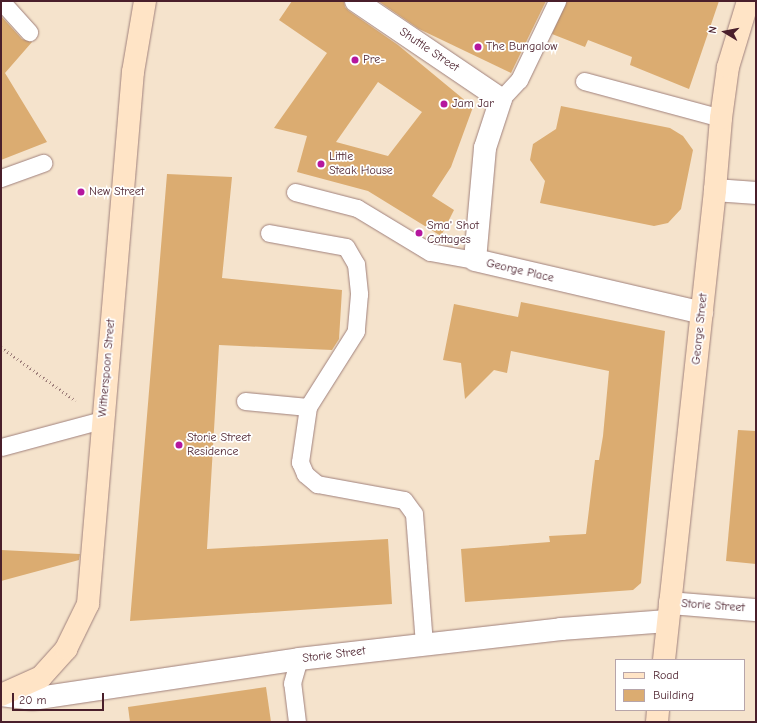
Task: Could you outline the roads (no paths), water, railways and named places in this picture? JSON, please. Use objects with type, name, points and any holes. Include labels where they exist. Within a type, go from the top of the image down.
[{"type":"street","name":"Witherspoon Street","points":[[1,695],[41,677],[66,648],[88,604],[93,561],[102,420],[133,72],[145,1]]},
{"type":"street","name":"Shuttle Street","points":[[356,1],[501,99]]},
{"type":"street","name":"George Street","points":[[664,659],[715,190],[721,118],[728,67],[748,1]]},
{"type":"street","name":"George Place","points":[[501,99],[485,148],[475,260],[702,313]]},
{"type":"street","points":[[715,190],[756,193]]},
{"type":"street","name":"Storie Street","points":[[1,695],[32,699],[299,659],[561,629],[669,612],[756,610]]},
{"type":"street","points":[[657,722],[658,711]]},
{"type":"lane","points":[[1,1],[29,32]]},
{"type":"lane","points":[[501,99],[520,80],[557,1]]},
{"type":"lane","points":[[584,81],[721,118]]},
{"type":"lane","points":[[1,178],[43,163]]},
{"type":"lane","points":[[295,192],[357,208],[430,252],[475,260]]},
{"type":"lane","points":[[269,233],[346,247],[356,264],[359,294],[356,331],[308,407],[300,462],[305,474],[317,484],[404,500],[414,514],[424,645]]},
{"type":"lane","points":[[245,401],[308,407]]},
{"type":"lane","points":[[1,447],[102,420]]},
{"type":"lane","points":[[297,722],[292,683],[299,659]]},
{"type":"place","name":"The Bungalow","points":[[478,47]]},
{"type":"place","name":"Pre-","points":[[355,60]]},
{"type":"place","name":"Jam Jar","points":[[444,104]]},
{"type":"place","name":"Little Steak House","points":[[321,164]]},
{"type":"place","name":"New Street","points":[[81,192]]},
{"type":"place","name":"Sma' Shot Cottages","points":[[419,233]]},
{"type":"place","name":"Storie Street Residence","points":[[179,445]]}]
